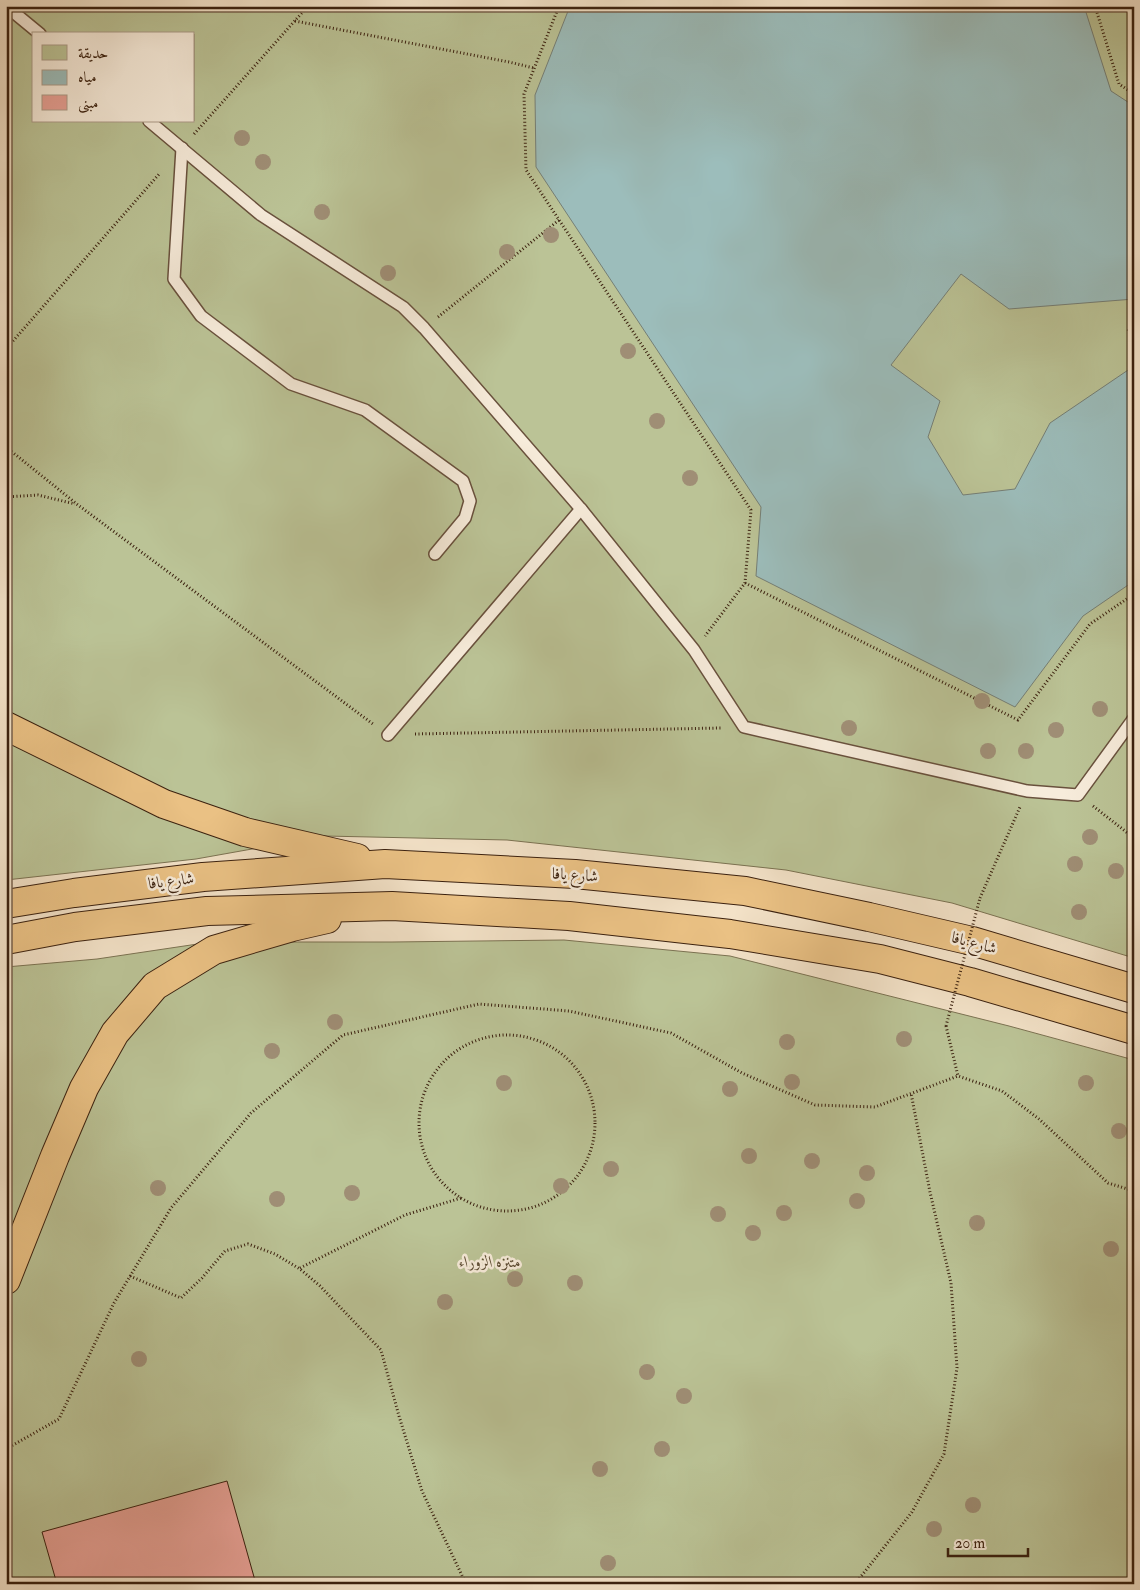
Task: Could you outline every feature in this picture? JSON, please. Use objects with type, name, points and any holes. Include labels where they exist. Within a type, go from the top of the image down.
[{"type":"highway","points":[[6,726],[164,804],[245,832],[385,864]]},
{"type":"highway","name":"شارع يافا","points":[[6,904],[74,893],[203,877],[385,864],[575,874],[746,891],[869,917],[972,942],[1134,989]]},
{"type":"highway","points":[[6,1280],[84,1088],[115,1033],[155,986],[214,950],[292,927],[392,906]]},
{"type":"highway","name":"شارع يافا","points":[[6,940],[75,927],[207,911],[392,906],[578,917],[730,934],[880,959],[970,982],[1134,1030]]},
{"type":"lane","points":[[6,6],[38,32]]},
{"type":"lane","points":[[150,122],[261,215],[403,307],[424,328],[581,510],[694,650],[744,727],[1027,791],[1078,795],[1134,718]]},
{"type":"lane","points":[[182,148],[174,279],[200,316],[291,384],[365,410],[463,481],[470,501],[465,518],[435,554]]},
{"type":"lane","points":[[388,735],[581,510]]},
{"type":"path","points":[[6,349],[308,6]]},
{"type":"path","points":[[559,6],[524,94],[526,170],[751,510],[745,583],[694,650]]},
{"type":"path","points":[[1095,6],[1120,84],[1134,94]]},
{"type":"path","points":[[294,21],[534,68]]},
{"type":"path","points":[[424,328],[559,220]]},
{"type":"path","points":[[1128,331],[1134,322]]},
{"type":"path","points":[[6,447],[78,505],[388,735],[744,727]]},
{"type":"path","points":[[6,497],[38,495],[78,505]]},
{"type":"path","points":[[745,583],[1018,720],[1090,624],[1134,594]]},
{"type":"path","points":[[958,1076],[946,1026],[980,898],[1027,791]]},
{"type":"path","points":[[1078,795],[1134,838]]},
{"type":"path","points":[[6,1449],[59,1419],[114,1303],[172,1208],[251,1114],[343,1035],[479,1004],[569,1011],[671,1033],[742,1073],[816,1105],[875,1107],[958,1076],[1002,1091],[1039,1119],[1108,1183],[1134,1191]]},
{"type":"path","points":[[486,1036],[528,1036],[556,1048],[574,1065],[590,1091],[596,1109],[595,1140],[590,1158],[573,1184],[559,1196],[518,1212],[472,1206],[462,1198],[446,1189],[433,1173],[418,1135],[419,1104],[433,1073],[458,1048],[486,1036]]},
{"type":"path","points":[[855,1584],[912,1512],[944,1454],[957,1368],[951,1283],[930,1192],[911,1093]]},
{"type":"path","points":[[300,1269],[405,1215],[462,1198]]},
{"type":"path","points":[[130,1276],[181,1298],[202,1278],[225,1251],[248,1244],[275,1254],[300,1269],[320,1286],[381,1350],[398,1416],[422,1491],[466,1584]]},
{"type":"path","points":[[536,1584],[564,1582],[575,1584]]},
{"type":"green space","points":[[6,6],[1134,6],[1134,958],[952,903],[786,870],[507,840],[325,836],[196,859],[6,880]]},
{"type":"green space","name":"متنزه الزوراء","points":[[564,940],[730,956],[1009,1026],[1134,1060],[1134,1584],[6,1584],[6,967],[97,959],[211,942]]},
{"type":"water","points":[[570,6],[1084,6],[1111,91],[1134,106],[1134,299],[1009,309],[961,274],[891,365],[940,401],[928,437],[963,495],[1015,489],[1050,423],[1134,366],[1134,581],[1083,616],[1015,707],[756,576],[761,507],[536,167],[535,95]]},
{"type":"building","points":[[227,1481],[256,1584],[57,1584],[42,1532]]}]
